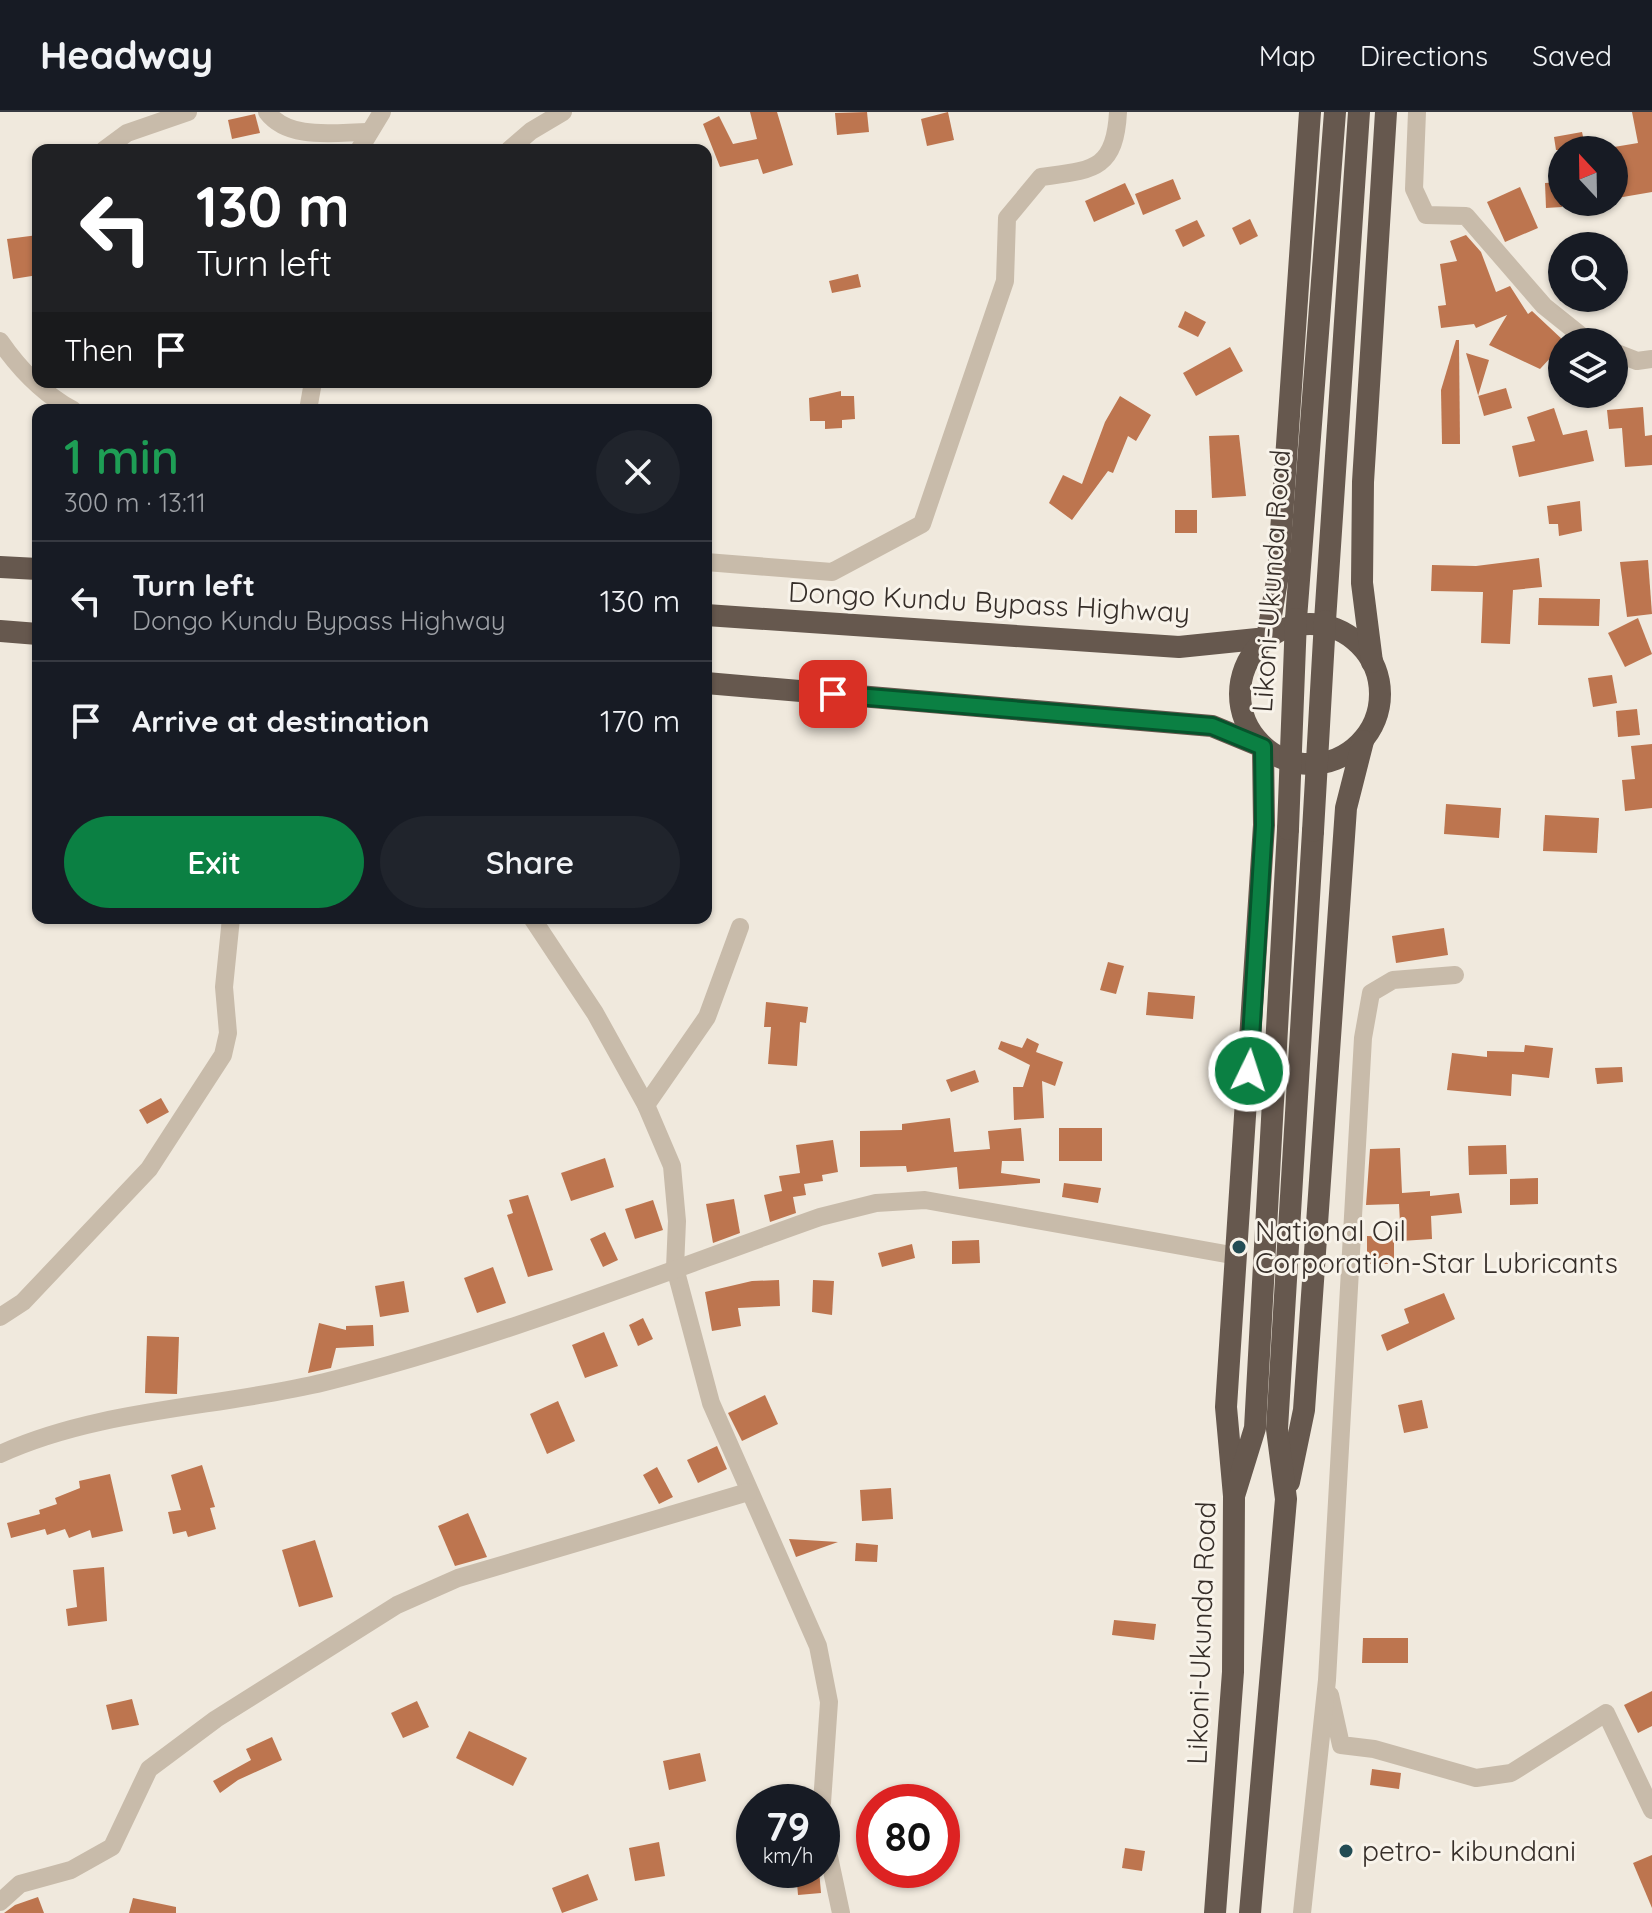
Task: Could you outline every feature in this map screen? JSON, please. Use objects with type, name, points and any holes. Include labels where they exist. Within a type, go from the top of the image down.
[{"type":"highway","points":[[1234,1496],[1226,1407],[1264,825],[1263,747],[1246,725],[1239,698],[1243,671],[1267,638],[1278,575],[1310,112]]},
{"type":"highway","name":"Likoni-Ukunda Road","points":[[1250,1913],[1286,1499],[1266,1428],[1296,619],[1335,112]]},
{"type":"highway","name":"Likoni-Ukunda Road","points":[[1215,1913],[1233,1672],[1234,1496],[1266,1428],[1359,112]]},
{"type":"highway","points":[[1372,662],[1362,583],[1363,482],[1386,112]]},
{"type":"highway","points":[[0,567],[32,569]]},
{"type":"highway","name":"Dongo Kundu Bypass Highway","points":[[712,615],[1179,647],[1267,638]]},
{"type":"highway","points":[[1267,638],[1292,626],[1333,627],[1357,641],[1378,676],[1380,704],[1363,741],[1346,808],[1304,1410],[1286,1499]]},
{"type":"highway","points":[[0,631],[32,634]]},
{"type":"highway","points":[[712,684],[1212,726],[1263,747],[1286,761],[1314,764],[1341,757],[1363,741]]},
{"type":"street","points":[[112,144],[127,133],[188,112]]},
{"type":"street","points":[[267,112],[279,124],[307,133],[368,132]]},
{"type":"street","points":[[362,144],[382,112]]},
{"type":"street","points":[[516,144],[563,112]]},
{"type":"street","points":[[712,562],[832,572],[922,524],[1005,281],[1007,218],[1041,177],[1087,170],[1104,162],[1117,140],[1118,112]]},
{"type":"street","points":[[1417,112],[1414,189],[1426,215],[1466,216],[1544,306],[1572,328]]},
{"type":"street","points":[[0,341],[18,368],[32,381]]},
{"type":"street","points":[[1628,357],[1637,361],[1652,359]]},
{"type":"street","points":[[40,388],[62,404]]},
{"type":"street","points":[[0,1317],[23,1302],[149,1169],[223,1055],[228,1033],[224,987],[230,924]]},
{"type":"street","points":[[536,924],[595,1013],[646,1105],[672,1166],[677,1221],[675,1268],[711,1403],[818,1646],[829,1702],[823,1784]]},
{"type":"street","points":[[646,1105],[707,1017],[740,927]]},
{"type":"street","points":[[1302,1913],[1327,1680],[1363,1038],[1371,993],[1393,980],[1455,975]]},
{"type":"street","points":[[0,1454],[32,1440],[91,1425],[321,1383],[433,1353],[820,1217],[893,1200],[925,1200],[1237,1256]]},
{"type":"street","points":[[0,1902],[20,1884],[71,1870],[112,1847],[149,1769],[216,1719],[397,1605],[458,1578],[748,1492]]},
{"type":"street","points":[[1327,1680],[1341,1745],[1374,1749],[1476,1778],[1511,1773],[1606,1713],[1652,1810]]},
{"type":"street","points":[[836,1888],[841,1913]]},
{"type":"building","points":[[750,112],[777,112],[793,165],[763,174],[758,159],[720,167],[703,124],[719,116],[733,144],[757,139]]},
{"type":"building","points":[[867,112],[869,132],[837,135],[835,113]]},
{"type":"building","points":[[948,112],[954,140],[927,146],[921,119]]},
{"type":"building","points":[[1632,112],[1652,112],[1652,192],[1628,196],[1628,145],[1638,143]]},
{"type":"building","points":[[255,114],[260,133],[232,139],[228,120]]},
{"type":"building","points":[[1582,132],[1583,136],[1560,136]]},
{"type":"building","points":[[1173,179],[1181,199],[1143,215],[1135,194]]},
{"type":"building","points":[[1125,183],[1135,204],[1094,222],[1085,201]]},
{"type":"building","points":[[1545,183],[1548,183],[1548,208],[1546,208]]},
{"type":"building","points":[[1520,187],[1538,228],[1505,242],[1487,202]]},
{"type":"building","points":[[1250,219],[1258,236],[1240,245],[1232,228]]},
{"type":"building","points":[[1197,220],[1205,236],[1183,247],[1175,230]]},
{"type":"building","points":[[1466,235],[1481,252],[1496,292],[1510,286],[1528,314],[1532,311],[1550,328],[1548,360],[1540,369],[1489,345],[1507,315],[1476,328],[1474,324],[1441,328],[1438,306],[1446,305],[1440,264],[1457,261],[1450,241]]},
{"type":"building","points":[[32,236],[32,276],[13,279],[7,239]]},
{"type":"building","points":[[858,274],[861,287],[832,293],[829,281]]},
{"type":"building","points":[[1185,311],[1206,322],[1198,337],[1178,327]]},
{"type":"building","points":[[1456,340],[1459,340],[1460,444],[1442,444],[1441,390]]},
{"type":"building","points":[[1230,347],[1243,371],[1196,396],[1183,373]]},
{"type":"building","points":[[1466,353],[1489,360],[1478,396]]},
{"type":"building","points":[[1506,388],[1512,408],[1484,416],[1478,396]]},
{"type":"building","points":[[841,391],[841,396],[854,396],[855,419],[842,420],[842,428],[825,429],[825,421],[810,421],[809,398]]},
{"type":"building","points":[[1120,396],[1151,415],[1136,441],[1128,436],[1113,473],[1108,471],[1072,520],[1049,503],[1063,475],[1082,484],[1105,422]]},
{"type":"building","points":[[1643,407],[1645,436],[1652,435],[1652,465],[1625,467],[1622,428],[1609,429],[1607,410]]},
{"type":"building","points":[[1554,408],[1563,435],[1587,430],[1594,461],[1519,477],[1512,446],[1535,441],[1527,417]]},
{"type":"building","points":[[1239,435],[1246,496],[1212,498],[1209,436]]},
{"type":"building","points":[[1580,501],[1582,531],[1559,536],[1558,524],[1549,524],[1547,506]]},
{"type":"building","points":[[1175,510],[1197,510],[1197,533],[1175,533]]},
{"type":"building","points":[[1539,558],[1542,587],[1513,590],[1510,644],[1481,643],[1483,592],[1431,591],[1432,565],[1476,566]]},
{"type":"building","points":[[1648,560],[1652,614],[1627,617],[1620,562]]},
{"type":"building","points":[[1539,598],[1600,599],[1599,626],[1538,625]]},
{"type":"building","points":[[1638,618],[1652,654],[1625,667],[1608,633]]},
{"type":"building","points":[[1612,675],[1617,703],[1593,707],[1588,678]]},
{"type":"building","points":[[1637,709],[1640,735],[1618,737],[1616,711]]},
{"type":"building","points":[[1652,744],[1652,808],[1625,811],[1622,780],[1635,779],[1631,746]]},
{"type":"building","points":[[1446,804],[1501,808],[1499,838],[1444,834]]},
{"type":"building","points":[[1545,815],[1599,818],[1597,853],[1543,851]]},
{"type":"building","points":[[1444,928],[1448,955],[1396,963],[1392,936]]},
{"type":"building","points":[[1108,962],[1124,966],[1116,994],[1100,990]]},
{"type":"building","points":[[1148,992],[1195,996],[1193,1019],[1146,1015]]},
{"type":"building","points":[[766,1002],[808,1007],[806,1023],[800,1022],[797,1066],[768,1064],[771,1027],[764,1027]]},
{"type":"building","points":[[1027,1038],[1039,1044],[1036,1052],[1063,1062],[1055,1086],[1042,1081],[1044,1118],[1014,1120],[1013,1087],[1023,1087],[1030,1065],[998,1049],[1001,1041],[1022,1048]]},
{"type":"building","points":[[1525,1045],[1553,1048],[1549,1078],[1512,1074],[1511,1096],[1447,1090],[1452,1053],[1487,1057],[1487,1051],[1524,1052]]},
{"type":"building","points":[[1622,1067],[1623,1082],[1597,1084],[1595,1068]]},
{"type":"building","points":[[975,1070],[979,1082],[951,1092],[946,1080]]},
{"type":"building","points":[[161,1098],[169,1112],[147,1124],[139,1110]]},
{"type":"building","points":[[950,1118],[954,1152],[990,1149],[988,1131],[1021,1128],[1024,1161],[1002,1161],[1001,1173],[1040,1179],[1040,1183],[959,1189],[957,1167],[907,1172],[906,1166],[860,1167],[860,1131],[902,1130],[902,1124]]},
{"type":"building","points":[[1059,1128],[1102,1128],[1102,1161],[1059,1161]]},
{"type":"building","points":[[833,1140],[838,1172],[822,1175],[823,1181],[804,1184],[806,1195],[793,1197],[796,1213],[770,1222],[764,1195],[782,1191],[779,1176],[800,1173],[796,1145]]},
{"type":"building","points":[[1506,1145],[1507,1174],[1469,1175],[1468,1146]]},
{"type":"building","points":[[1400,1148],[1402,1193],[1430,1191],[1430,1196],[1459,1193],[1462,1213],[1431,1216],[1432,1239],[1401,1241],[1399,1204],[1366,1205],[1370,1149]]},
{"type":"building","points":[[605,1158],[614,1187],[571,1201],[561,1173]]},
{"type":"building","points":[[1538,1178],[1538,1204],[1510,1205],[1510,1179]]},
{"type":"building","points":[[1064,1183],[1101,1188],[1098,1203],[1062,1197]]},
{"type":"building","points":[[528,1195],[553,1270],[528,1277],[507,1215],[513,1213],[509,1200]]},
{"type":"building","points":[[734,1199],[740,1233],[713,1243],[706,1204]]},
{"type":"building","points":[[653,1200],[663,1230],[635,1239],[625,1209]]},
{"type":"building","points":[[605,1232],[618,1260],[603,1267],[590,1239]]},
{"type":"building","points":[[1367,1236],[1394,1237],[1394,1264],[1367,1264]]},
{"type":"building","points":[[979,1240],[980,1263],[952,1264],[952,1241]]},
{"type":"building","points":[[912,1244],[915,1258],[882,1267],[878,1253]]},
{"type":"building","points":[[493,1267],[506,1303],[477,1313],[464,1278]]},
{"type":"building","points":[[779,1280],[780,1306],[738,1308],[741,1326],[712,1331],[705,1292],[752,1281]]},
{"type":"building","points":[[813,1280],[834,1281],[832,1315],[812,1312]]},
{"type":"building","points":[[404,1281],[409,1312],[380,1317],[375,1286]]},
{"type":"building","points":[[1444,1293],[1455,1319],[1387,1351],[1381,1335],[1409,1323],[1404,1309]]},
{"type":"building","points":[[643,1318],[653,1339],[638,1346],[629,1325]]},
{"type":"building","points":[[319,1323],[346,1330],[346,1326],[373,1325],[374,1346],[336,1348],[331,1368],[308,1373]]},
{"type":"building","points":[[604,1332],[618,1366],[585,1378],[572,1345]]},
{"type":"building","points":[[147,1336],[179,1337],[177,1394],[145,1393]]},
{"type":"building","points":[[765,1395],[778,1424],[742,1441],[728,1413]]},
{"type":"building","points":[[1422,1400],[1428,1428],[1404,1433],[1398,1405]]},
{"type":"building","points":[[558,1401],[575,1441],[547,1454],[530,1414]]},
{"type":"building","points":[[717,1446],[727,1469],[698,1483],[687,1460]]},
{"type":"building","points":[[202,1465],[215,1507],[210,1508],[216,1529],[188,1537],[186,1531],[173,1534],[168,1512],[181,1510],[171,1475]]},
{"type":"building","points":[[657,1467],[673,1497],[659,1504],[643,1475]]},
{"type":"building","points":[[110,1474],[123,1531],[92,1538],[90,1530],[69,1538],[65,1529],[47,1535],[45,1529],[11,1538],[7,1523],[40,1514],[39,1510],[57,1504],[55,1498],[80,1488],[79,1481]]},
{"type":"building","points":[[891,1488],[893,1519],[862,1521],[860,1490]]},
{"type":"building","points":[[468,1513],[487,1557],[455,1566],[438,1526]]},
{"type":"building","points":[[789,1539],[838,1542],[796,1557]]},
{"type":"building","points":[[315,1540],[333,1597],[299,1607],[282,1550]]},
{"type":"building","points":[[856,1543],[878,1545],[877,1562],[855,1561]]},
{"type":"building","points":[[104,1567],[107,1621],[68,1626],[66,1609],[77,1607],[73,1570]]},
{"type":"building","points":[[1114,1620],[1156,1624],[1154,1640],[1112,1635]]},
{"type":"building","points":[[1363,1638],[1408,1638],[1408,1663],[1362,1663]]},
{"type":"building","points":[[1652,1691],[1652,1726],[1638,1733],[1624,1705]]},
{"type":"building","points":[[132,1699],[139,1725],[112,1730],[106,1705]]},
{"type":"building","points":[[417,1701],[429,1727],[403,1738],[391,1713]]},
{"type":"building","points":[[469,1731],[527,1758],[513,1786],[456,1758]]},
{"type":"building","points":[[272,1737],[282,1760],[238,1780],[220,1793],[213,1781],[251,1760],[246,1749]]},
{"type":"building","points":[[700,1753],[706,1781],[669,1790],[663,1761]]},
{"type":"building","points":[[1372,1769],[1401,1773],[1399,1789],[1370,1785]]},
{"type":"building","points":[[659,1842],[665,1876],[635,1881],[629,1848]]},
{"type":"building","points":[[1125,1848],[1145,1851],[1142,1871],[1122,1868]]},
{"type":"building","points":[[1652,1855],[1652,1908],[1633,1863]]},
{"type":"building","points":[[588,1874],[598,1900],[562,1913],[552,1888]]},
{"type":"building","points":[[797,1888],[821,1888],[821,1893],[798,1895]]},
{"type":"building","points":[[38,1897],[44,1913],[4,1913],[15,1905]]},
{"type":"building","points":[[133,1898],[176,1907],[176,1913],[129,1913]]},
{"type":"place","name":"National Oil Corporation-Star Lubricants","points":[[1239,1247]]},
{"type":"place","name":"petro- kibundani","points":[[1346,1851]]},
{"type":"route","points":[[833,694],[1212,726],[1263,747],[1264,825],[1249,1071]]}]
